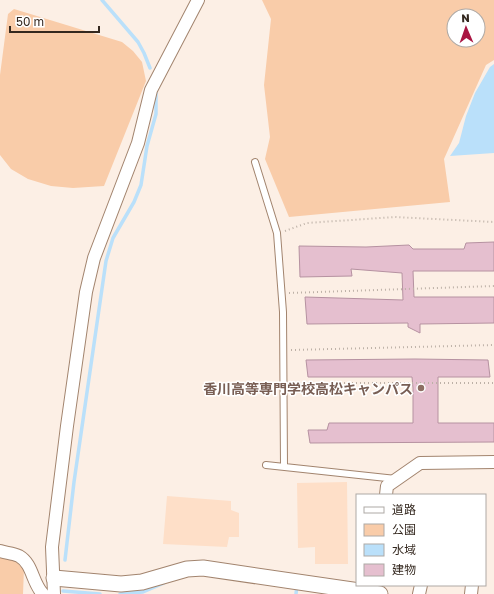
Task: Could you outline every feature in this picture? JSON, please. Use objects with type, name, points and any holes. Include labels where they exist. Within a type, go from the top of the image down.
[{"type":"street","points":[[54,594],[52,547],[86,292],[94,258],[138,143],[150,90],[198,0]]},
{"type":"street","points":[[386,494],[387,486],[420,463],[494,462]]},
{"type":"street","points":[[0,551],[20,556],[29,566],[38,589],[43,594]]},
{"type":"street","points":[[54,578],[121,584],[142,582],[188,569],[203,568],[356,592],[376,591]]},
{"type":"lane","points":[[255,162],[276,233],[281,293],[283,350],[284,467]]},
{"type":"lane","points":[[266,465],[397,479]]},
{"type":"path","points":[[276,233],[307,223],[395,216],[494,222]]},
{"type":"path","points":[[281,293],[494,286]]},
{"type":"path","points":[[283,350],[494,345]]},
{"type":"path","points":[[283,383],[494,383]]},
{"type":"shaded area","points":[[347,482],[348,564],[315,564],[315,547],[298,548],[297,483]]},
{"type":"shaded area","points":[[167,496],[231,501],[231,510],[239,513],[239,537],[229,537],[227,547],[163,544]]},
{"type":"green space","points":[[262,0],[494,0],[494,60],[486,65],[444,159],[450,202],[289,217],[265,159],[270,137],[264,85],[271,19]]},
{"type":"green space","points":[[14,9],[122,42],[133,51],[142,62],[146,81],[104,186],[73,188],[51,186],[28,179],[11,169],[0,155],[0,75],[8,14]]},
{"type":"green space","points":[[0,555],[13,559],[24,568],[23,594],[0,594]]},
{"type":"water","points":[[494,64],[494,153],[450,156],[459,143],[466,116],[475,93],[490,67]]},
{"type":"building","points":[[494,242],[494,271],[413,271],[414,297],[494,297],[494,323],[420,324],[420,333],[408,327],[408,323],[307,324],[305,297],[403,300],[402,273],[351,269],[352,276],[300,277],[299,246],[366,247],[409,245],[413,249],[464,249],[466,243]]},
{"type":"building","points":[[306,360],[488,360],[490,377],[438,377],[438,423],[494,423],[494,442],[310,443],[308,430],[327,430],[329,423],[413,423],[413,388],[412,377],[308,377]]},
{"type":"waterway","points":[[102,0],[138,42],[150,68]]},
{"type":"waterway","points":[[65,560],[74,482],[106,261],[113,238],[134,202],[141,185],[147,146],[156,114],[156,92]]},
{"type":"waterway","points":[[120,594],[143,592],[164,583]]},
{"type":"waterway","points":[[296,594],[297,585]]},
{"type":"waterway","points":[[63,591],[100,594]]},
{"type":"place","name":"香川高等専門学校高松キャンパス","points":[[421,388]]}]
